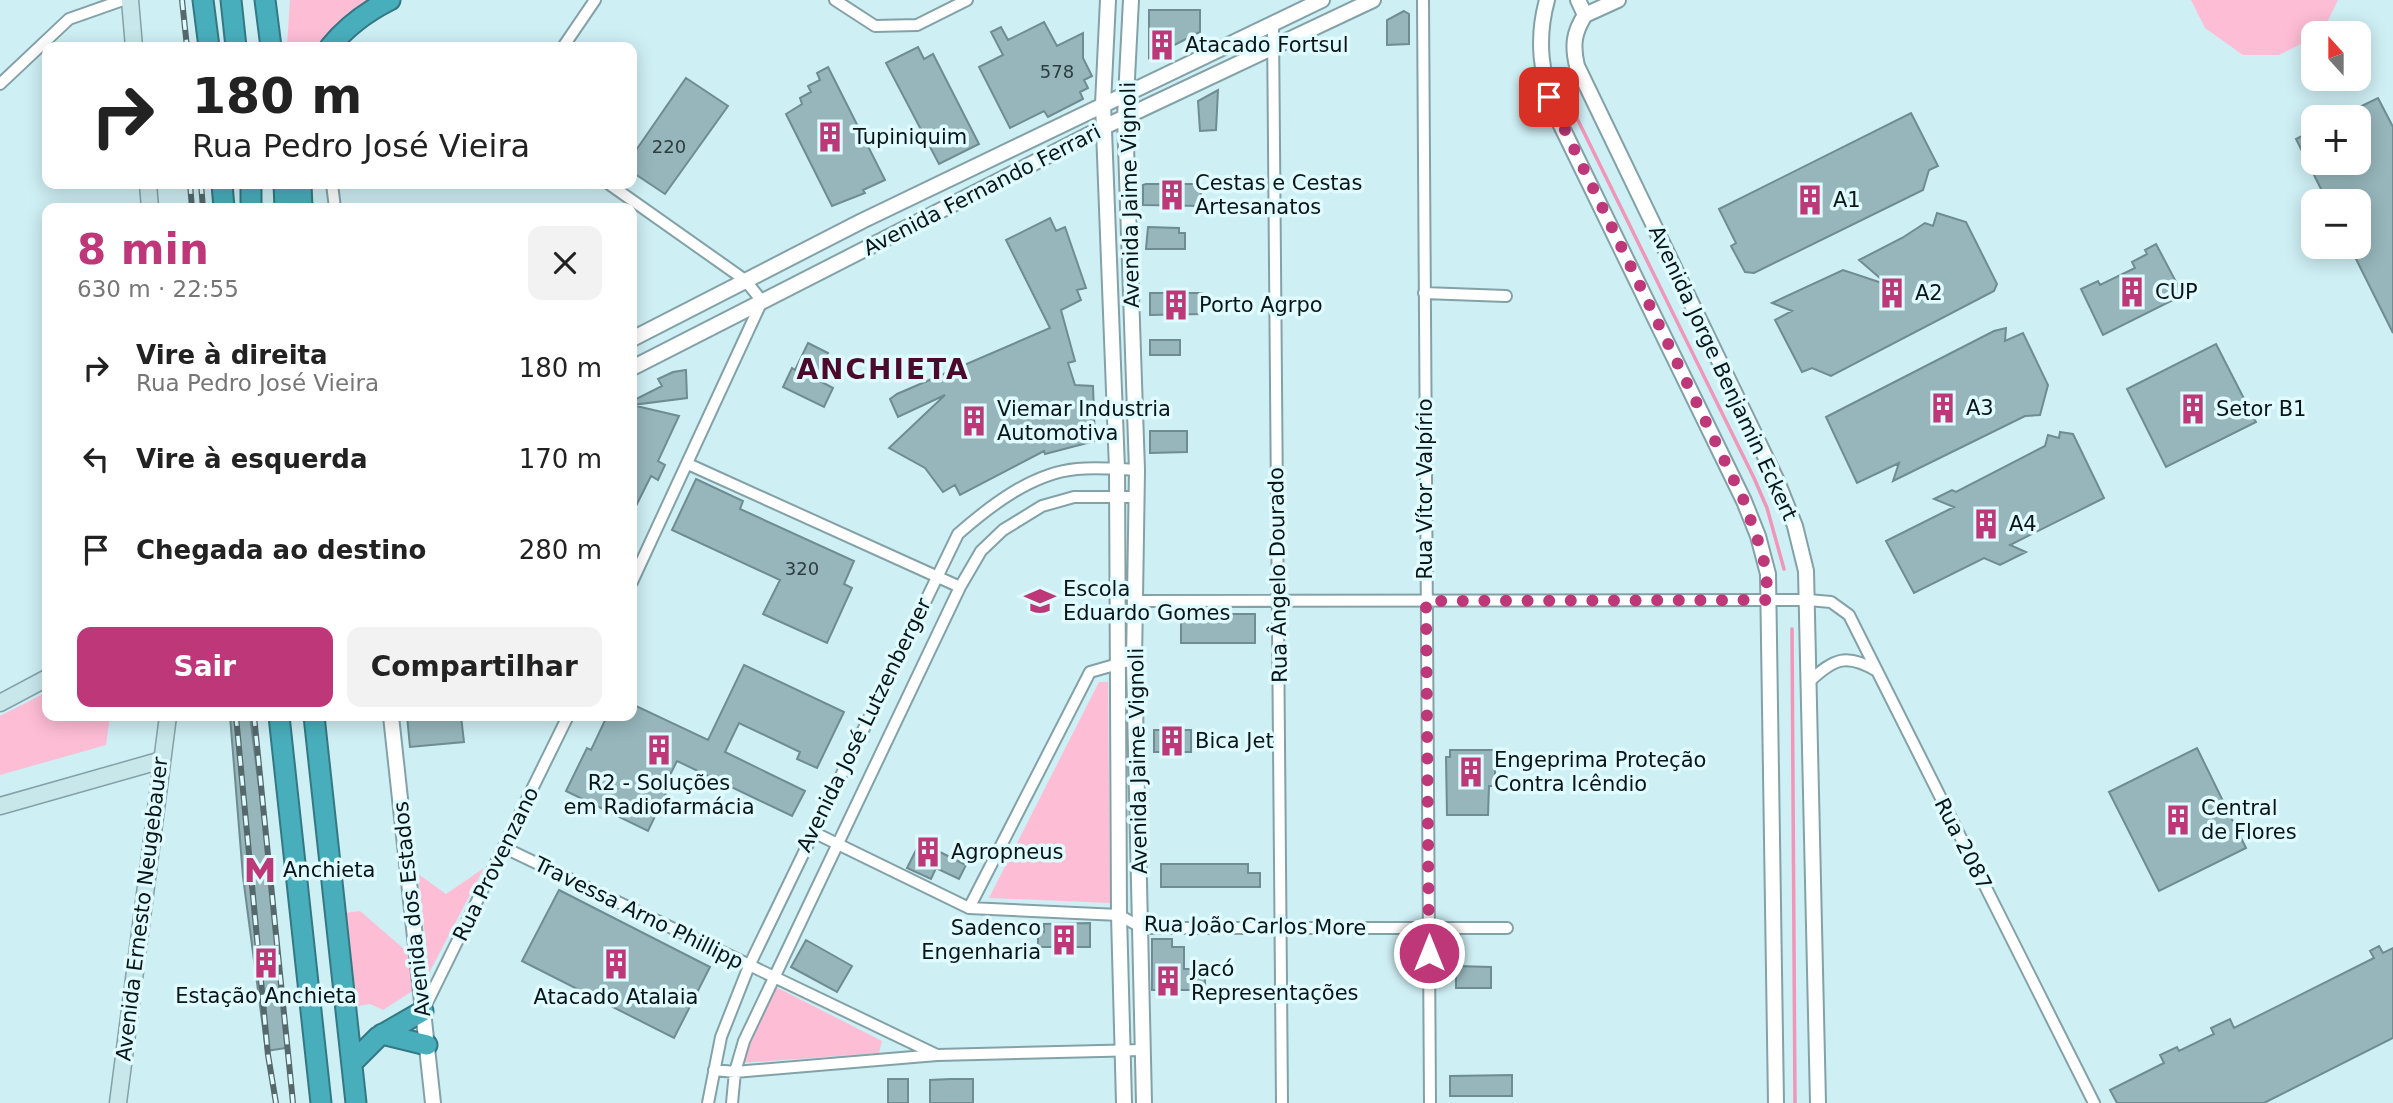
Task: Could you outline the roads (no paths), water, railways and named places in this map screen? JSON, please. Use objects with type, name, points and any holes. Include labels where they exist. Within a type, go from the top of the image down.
[{"type":"highway","points":[[203,0],[207,42]]},
{"type":"highway","points":[[231,0],[235,42]]},
{"type":"highway","points":[[265,0],[271,42]]},
{"type":"highway","points":[[273,42],[277,0]]},
{"type":"highway","points":[[334,42],[346,28],[370,10],[390,0]]},
{"type":"highway","points":[[280,721],[321,1103]]},
{"type":"highway","points":[[315,721],[356,1103]]},
{"type":"highway","points":[[352,1063],[382,1034],[423,1011]]},
{"type":"highway","points":[[382,1034],[427,1045]]},
{"type":"main road","points":[[130,0],[134,42]]},
{"type":"main road","points":[[0,703],[42,681]]},
{"type":"main road","name":"Avenida Ernesto Neugebauer","points":[[118,1103],[167,721]]},
{"type":"main road","points":[[0,806],[162,760]]},
{"type":"street","points":[[45,42],[69,19],[123,0]]},
{"type":"street","points":[[566,42],[595,0]]},
{"type":"street","points":[[835,0],[875,26],[917,24],[967,0]]},
{"type":"street","name":"Avenida Jaime Vignoli","points":[[1108,0],[1103,104],[1117,469],[1119,915],[1124,1103]]},
{"type":"street","name":"Avenida Jaime Vignoli","points":[[1131,0],[1125,117],[1137,470],[1134,662],[1144,1103]]},
{"type":"street","name":"Avenida Fernando Ferrari","points":[[637,336],[862,222],[1322,0]]},
{"type":"street","name":"Avenida Fernando Ferrari","points":[[637,365],[1104,127],[1373,0]]},
{"type":"street","name":"Rua Vítor Valpírio","points":[[1423,0],[1430,1103]]},
{"type":"street","name":"Avenida Jorge Benjamin Eckert","points":[[1547,0],[1540,37],[1543,82],[1555,113],[1744,501],[1758,536],[1768,574],[1776,1103]]},
{"type":"street","points":[[1578,0],[1585,15],[1618,0]]},
{"type":"street","name":"Avenida Jorge Benjamin Eckert","points":[[1585,15],[1574,38],[1577,66],[1777,481],[1795,526],[1813,600],[1809,682],[1818,1103]]},
{"type":"street","name":"Rua Ângelo Dourado","points":[[1273,24],[1282,1103]]},
{"type":"street","points":[[1231,44],[1236,41],[1274,47]]},
{"type":"street","points":[[0,84],[42,44]]},
{"type":"street","points":[[616,189],[636,203]]},
{"type":"street","points":[[637,204],[745,280],[762,301],[637,571]]},
{"type":"street","points":[[862,222],[873,245]]},
{"type":"street","points":[[1424,293],[1506,296]]},
{"type":"street","points":[[688,464],[960,587]]},
{"type":"street","name":"Avenida José Lutzenberger","points":[[708,1103],[721,1037],[749,966],[958,534],[989,507],[1033,482],[1074,469],[1137,470]]},
{"type":"street","name":"Avenida José Lutzenberger","points":[[732,1103],[735,1072],[744,1041],[960,587],[981,551],[1003,530],[1042,506],[1074,497],[1137,497]]},
{"type":"street","points":[[1135,601],[1813,600]]},
{"type":"street","name":"Rua 2087","points":[[1813,600],[1831,602],[1849,615],[2094,1103]]},
{"type":"street","points":[[1809,682],[1824,668],[1837,661],[1859,660],[1877,671]]},
{"type":"street","points":[[969,908],[1090,672],[1118,662],[1134,662]]},
{"type":"street","name":"Avenida dos Estados","points":[[392,721],[433,1103]]},
{"type":"street","name":"Rua Provenzano","points":[[423,1011],[566,721]]},
{"type":"street","name":"Rua João Carlos More","points":[[813,832],[969,908],[1119,915],[1142,928],[1507,928]]},
{"type":"street","name":"Travessa Arno Phillipp","points":[[505,848],[772,979],[937,1055]]},
{"type":"street","points":[[714,1070],[735,1072],[937,1055],[1143,1050]]},
{"type":"waterway","points":[[1569,102],[1754,478],[1767,508],[1784,569]]},
{"type":"waterway","points":[[1792,629],[1795,1103]]},
{"type":"railway","points":[[182,0],[186,42]]},
{"type":"railway","points":[[190,189],[192,203]]},
{"type":"railway","points":[[201,189],[203,203]]},
{"type":"railway","points":[[236,721],[268,1055],[276,1103]]},
{"type":"railway","points":[[255,721],[293,1103]]},
{"type":"place","name":"Atacado Fortsul","points":[[1162,45]]},
{"type":"place","name":"Tupiniquim","points":[[830,137]]},
{"type":"place","name":"Cestas e Cestas Artesanatos","points":[[1172,195]]},
{"type":"place","name":"A1","points":[[1810,200]]},
{"type":"place","name":"CUP","points":[[2132,292]]},
{"type":"place","name":"A2","points":[[1892,293]]},
{"type":"place","name":"Porto Agrpo","points":[[1176,305]]},
{"type":"place","name":"A3","points":[[1943,408]]},
{"type":"place","name":"Setor B1","points":[[2193,409]]},
{"type":"place","name":"Viemar Industria Automotiva","points":[[974,421]]},
{"type":"place","name":"A4","points":[[1986,524]]},
{"type":"place","name":"Escola Eduardo Gomes","points":[[1040,601]]},
{"type":"place","name":"Bica Jet","points":[[1172,741]]},
{"type":"place","name":"R2 - Soluções em Radiofarmácia","points":[[659,750]]},
{"type":"place","name":"Engeprima Proteção Contra Icêndio","points":[[1471,772]]},
{"type":"place","name":"Central de Flores","points":[[2178,820]]},
{"type":"place","name":"Agropneus","points":[[928,852]]},
{"type":"place","name":"Anchieta","points":[[260,870]]},
{"type":"place","name":"Sadenco Engenharia","points":[[1064,940]]},
{"type":"place","name":"Estação Anchieta","points":[[266,963]]},
{"type":"place","name":"Atacado Atalaia","points":[[616,964]]},
{"type":"place","name":"Jacó Representações","points":[[1168,981]]},
{"type":"district","name":"ANCHIETA","points":[[883,369]]}]
